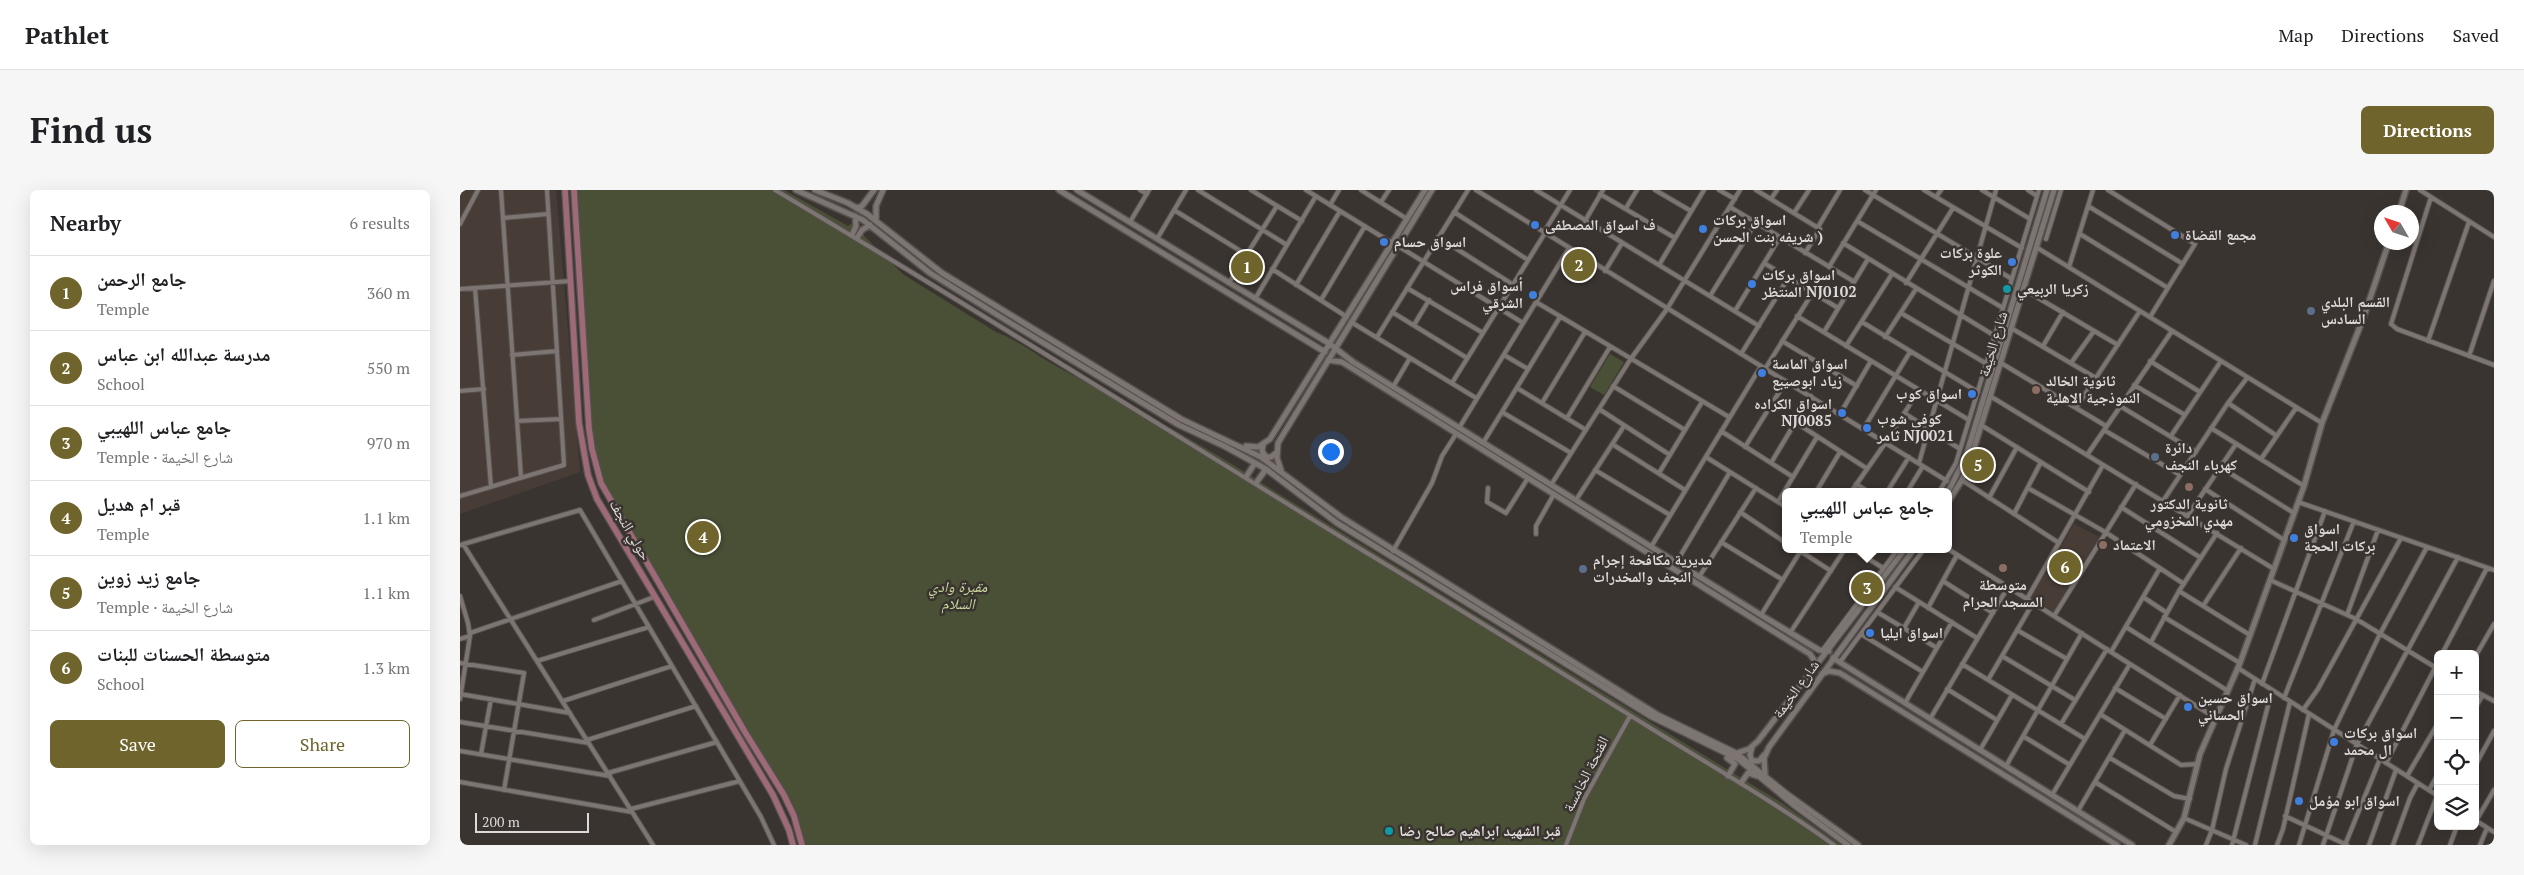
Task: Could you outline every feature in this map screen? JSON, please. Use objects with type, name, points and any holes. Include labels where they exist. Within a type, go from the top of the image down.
[{"type":"main road","name":"حولي النجف","points":[[565,190],[576,379],[583,454],[591,483],[597,499],[654,597],[773,795],[789,830],[793,845]]},
{"type":"main road","name":"حولي النجف","points":[[574,190],[587,392],[592,449],[596,467],[608,498],[784,795],[794,816],[802,845]]},
{"type":"main road","points":[[576,379],[581,382],[586,378]]},
{"type":"main road","points":[[578,394],[582,390],[587,392]]},
{"type":"street","points":[[460,224],[462,216],[478,190]]},
{"type":"street","points":[[501,190],[521,478]]},
{"type":"street","points":[[460,496],[564,465],[547,190]]},
{"type":"street","points":[[775,190],[854,236],[1630,716],[1764,796],[1834,845]]},
{"type":"street","points":[[796,190],[807,192],[870,225],[916,262],[1012,324],[1178,425],[1214,434],[1252,448],[1264,444],[1270,439],[1325,352],[1351,322],[1432,190]]},
{"type":"street","points":[[815,190],[856,208],[876,220],[920,257],[970,291],[1181,419],[1213,441],[1266,469],[1318,509],[1652,717],[1738,759],[1764,777]]},
{"type":"street","points":[[856,208],[865,203],[874,190]]},
{"type":"street","points":[[876,220],[876,209],[883,190]]},
{"type":"street","points":[[1059,190],[1325,352]]},
{"type":"street","points":[[1077,190],[1255,298],[1393,387],[1790,633],[1820,651],[1829,651]]},
{"type":"street","points":[[1130,222],[1148,192],[1140,190]]},
{"type":"street","points":[[1158,250],[1174,210],[1186,190]]},
{"type":"street","points":[[1198,190],[1287,245]]},
{"type":"street","points":[[1251,190],[1302,221]]},
{"type":"street","points":[[1306,190],[1392,243]]},
{"type":"street","points":[[1330,204],[1338,190]]},
{"type":"street","points":[[1362,190],[1407,218]]},
{"type":"street","points":[[1382,202],[1389,190]]},
{"type":"street","points":[[1264,444],[1262,451],[1266,457],[1273,457],[1278,443],[1328,360],[1332,346],[1347,317],[1424,190]]},
{"type":"street","points":[[1377,338],[1468,190]]},
{"type":"street","points":[[1476,190],[1947,481]]},
{"type":"street","points":[[1536,190],[1759,326]]},
{"type":"street","points":[[1452,383],[1570,190]]},
{"type":"street","points":[[1626,208],[1637,190]]},
{"type":"street","points":[[1655,190],[1691,211]]},
{"type":"street","points":[[1659,265],[1704,190]]},
{"type":"street","points":[[1719,190],[1735,199]]},
{"type":"street","points":[[1551,485],[1630,360],[1667,308],[1740,190]]},
{"type":"street","points":[[1756,190],[1818,227]]},
{"type":"street","points":[[1771,199],[1777,190]]},
{"type":"street","points":[[1794,213],[1808,190]]},
{"type":"street","points":[[1806,253],[1820,229],[1818,227],[1840,190]]},
{"type":"street","points":[[1866,190],[2012,279]]},
{"type":"street","points":[[1829,267],[1876,190]]},
{"type":"street","points":[[1924,190],[2022,248]]},
{"type":"street","points":[[1936,197],[1940,190]]},
{"type":"street","points":[[1982,190],[2030,219]]},
{"type":"street","points":[[1908,488],[1921,464],[1968,286],[1996,190]]},
{"type":"street","points":[[2028,190],[2037,196]]},
{"type":"street","points":[[1942,488],[1947,481],[1960,449],[2039,190]]},
{"type":"street","name":"شارع الخيمة","points":[[1950,488],[1966,456],[2047,190]]},
{"type":"street","name":"شارع الخيمة","points":[[1952,496],[1962,480],[1981,425],[2054,190]]},
{"type":"street","points":[[2046,239],[2061,190]]},
{"type":"street","points":[[2069,267],[2093,190]]},
{"type":"street","points":[[2108,190],[2195,244],[2150,318]]},
{"type":"street","points":[[2401,205],[2406,190]]},
{"type":"street","points":[[2420,190],[2494,237]]},
{"type":"street","points":[[1585,221],[1601,192],[1675,238]]},
{"type":"street","points":[[1255,298],[1316,196]]},
{"type":"street","points":[[2431,197],[2390,320],[2393,327],[2494,365]]},
{"type":"street","points":[[865,203],[864,208],[868,213],[876,209]]},
{"type":"street","points":[[1229,283],[1277,206]]},
{"type":"street","points":[[2088,206],[2183,264]]},
{"type":"street","points":[[1730,207],[1853,282]]},
{"type":"street","points":[[1906,283],[1953,208]]},
{"type":"street","points":[[1174,210],[1247,255]]},
{"type":"street","points":[[1296,284],[1340,211]]},
{"type":"street","points":[[1454,212],[1528,260]]},
{"type":"street","points":[[503,218],[548,214]]},
{"type":"street","points":[[854,236],[855,216]]},
{"type":"street","points":[[1857,221],[2003,308]]},
{"type":"street","points":[[1710,296],[1756,222]]},
{"type":"street","points":[[2428,341],[2470,222]]},
{"type":"street","points":[[854,236],[870,225]]},
{"type":"street","points":[[1321,300],[1365,226]]},
{"type":"street","points":[[1145,242],[1150,234]]},
{"type":"street","points":[[2080,234],[2168,288]]},
{"type":"street","points":[[1438,237],[1512,284]]},
{"type":"street","points":[[1735,311],[1780,237]]},
{"type":"street","points":[[2025,238],[2032,241]]},
{"type":"street","points":[[1605,270],[1622,243]]},
{"type":"street","points":[[1844,243],[1906,283],[1995,336]]},
{"type":"street","points":[[1398,246],[1523,324]]},
{"type":"street","points":[[2036,246],[2322,423]]},
{"type":"street","points":[[905,254],[909,251],[909,248]]},
{"type":"street","points":[[1459,428],[1569,248]]},
{"type":"street","points":[[2169,845],[2184,818],[2198,764],[2211,727],[2217,719],[2239,666],[2304,486],[2322,423],[2363,319],[2386,250]]},
{"type":"street","points":[[916,262],[916,259],[920,257]]},
{"type":"street","points":[[1824,332],[1868,259]]},
{"type":"street","points":[[1764,263],[1838,308]]},
{"type":"street","points":[[1272,269],[1347,317]]},
{"type":"street","points":[[1846,346],[1892,274]]},
{"type":"street","points":[[1741,354],[1789,277]]},
{"type":"street","points":[[460,289],[571,281]]},
{"type":"street","points":[[2469,356],[2494,281]]},
{"type":"street","points":[[2019,282],[2018,292],[2023,291],[2063,312],[2118,345]]},
{"type":"street","points":[[476,288],[491,486]]},
{"type":"street","points":[[1407,288],[1483,332]]},
{"type":"street","points":[[1885,337],[1916,289]]},
{"type":"street","points":[[1765,369],[1813,292]]},
{"type":"street","points":[[1360,296],[1365,300]]},
{"type":"street","points":[[1414,326],[1429,300]]},
{"type":"street","points":[[1536,302],[1630,360],[1729,417]]},
{"type":"street","points":[[2011,308],[2013,306],[2016,308],[2014,320]]},
{"type":"street","points":[[2076,408],[2140,311]]},
{"type":"street","points":[[1392,312],[1467,358]]},
{"type":"street","points":[[2043,346],[2063,312]]},
{"type":"street","points":[[1901,313],[1987,364]]},
{"type":"street","points":[[1798,316],[1969,420]]},
{"type":"street","points":[[1483,443],[1560,317]]},
{"type":"street","points":[[1351,322],[1476,398]]},
{"type":"street","points":[[1862,322],[1978,392]]},
{"type":"street","points":[[2011,328],[2096,378]]},
{"type":"street","points":[[2071,363],[2094,331]]},
{"type":"street","points":[[2087,454],[2172,331]]},
{"type":"street","points":[[1542,403],[1584,332]]},
{"type":"street","points":[[1782,341],[1857,386]]},
{"type":"street","points":[[1567,418],[1610,348]]},
{"type":"street","points":[[512,355],[557,351]]},
{"type":"street","points":[[1864,428],[1910,352]]},
{"type":"street","points":[[1504,355],[1528,369]]},
{"type":"street","points":[[1393,387],[1410,358]]},
{"type":"street","points":[[1328,360],[1342,362],[1812,656],[1817,656],[1895,553]]},
{"type":"street","points":[[1840,414],[1871,361]]},
{"type":"street","points":[[2150,361],[2200,392]]},
{"type":"street","points":[[2171,436],[2221,361]]},
{"type":"street","points":[[2000,363],[2076,408],[2180,475]]},
{"type":"street","points":[[1651,547],[1761,366]]},
{"type":"street","points":[[2163,500],[2247,378]]},
{"type":"street","points":[[1745,447],[1786,381]]},
{"type":"street","points":[[2134,385],[2185,415]]},
{"type":"street","points":[[1613,386],[1685,430]]},
{"type":"street","points":[[1517,388],[1586,430]]},
{"type":"street","points":[[460,391],[484,389]]},
{"type":"street","points":[[1853,488],[1886,442],[1918,390]]},
{"type":"street","points":[[1771,464],[1811,396]]},
{"type":"street","points":[[1990,396],[2218,533],[2274,569]]},
{"type":"street","points":[[1659,473],[1702,402]]},
{"type":"street","points":[[2228,403],[2277,436]]},
{"type":"street","points":[[2120,406],[2196,452]]},
{"type":"street","points":[[2261,459],[2296,408]]},
{"type":"street","points":[[1599,409],[1670,455]]},
{"type":"street","points":[[1502,412],[1571,453]]},
{"type":"street","points":[[1904,413],[1960,449]]},
{"type":"street","points":[[517,421],[561,419]]},
{"type":"street","points":[[1795,422],[1866,468]]},
{"type":"street","points":[[1981,425],[2089,492]]},
{"type":"street","points":[[1576,500],[1624,426]]},
{"type":"street","points":[[2211,428],[2304,486]]},
{"type":"street","points":[[1721,431],[1793,477]]},
{"type":"street","points":[[1213,441],[1211,438],[1214,434]]},
{"type":"street","points":[[1394,551],[1432,483],[1442,456],[1456,434]]},
{"type":"street","points":[[1786,488],[1817,437]]},
{"type":"street","points":[[1234,442],[1281,470],[1323,505],[1394,551],[1658,714],[1736,753],[1808,813],[1858,845]]},
{"type":"street","points":[[1612,444],[1685,490]]},
{"type":"street","points":[[2188,515],[2236,444]]},
{"type":"street","points":[[1989,498],[2017,447]]},
{"type":"street","points":[[1276,452],[1281,470]]},
{"type":"street","points":[[1818,488],[1840,452]]},
{"type":"street","points":[[1706,457],[1782,504]]},
{"type":"street","points":[[1890,488],[1909,457]]},
{"type":"street","points":[[2014,514],[2041,462]]},
{"type":"street","points":[[1246,477],[1255,463]]},
{"type":"street","points":[[2027,599],[2104,464]]},
{"type":"street","points":[[2220,467],[2294,513]]},
{"type":"street","points":[[1256,483],[1266,469]]},
{"type":"street","points":[[1595,470],[1670,515]]},
{"type":"street","points":[[1676,563],[1730,472]]},
{"type":"street","points":[[1488,488],[1487,502],[1506,513],[1528,478]]},
{"type":"street","points":[[1962,480],[2059,543]]},
{"type":"street","points":[[1856,484],[1862,488]]},
{"type":"street","points":[[2054,616],[2136,484]]},
{"type":"street","points":[[1699,577],[1756,488]]},
{"type":"street","points":[[2028,488],[2105,532],[2184,584]]},
{"type":"street","points":[[2205,489],[2284,540]]},
{"type":"street","points":[[1536,534],[1536,526],[1554,494]]},
{"type":"street","points":[[1306,500],[1311,499],[1311,495]]},
{"type":"street","points":[[1778,502],[1782,495]]},
{"type":"street","points":[[1565,502],[1569,496]]},
{"type":"street","points":[[2298,502],[2494,570]]},
{"type":"street","points":[[1318,509],[1319,506],[1323,505]]},
{"type":"street","points":[[1583,512],[1582,508],[1585,506]]},
{"type":"street","points":[[2121,507],[2201,558]]},
{"type":"street","points":[[653,845],[462,544],[580,510],[761,817],[774,845]]},
{"type":"street","points":[[1740,512],[1782,539]]},
{"type":"street","points":[[2262,684],[2325,512]]},
{"type":"street","points":[[2284,698],[2354,521]]},
{"type":"street","points":[[2347,615],[2378,530]]},
{"type":"street","points":[[2151,642],[2179,590],[2218,533]]},
{"type":"street","points":[[2303,710],[2318,689],[2401,538]]},
{"type":"street","points":[[1721,542],[1783,580]]},
{"type":"street","points":[[2299,845],[2334,730],[2380,634],[2427,547]]},
{"type":"street","points":[[2203,606],[2241,548]]},
{"type":"street","points":[[1952,552],[2217,719]]},
{"type":"street","points":[[1761,615],[1783,580],[1796,553]]},
{"type":"street","points":[[1803,553],[1831,571]]},
{"type":"street","points":[[1790,633],[1843,553]]},
{"type":"street","points":[[1859,553],[1883,568]]},
{"type":"street","name":"شارع الخيمة","points":[[1752,747],[1829,651],[1902,553]]},
{"type":"street","name":"شارع الخيمة","points":[[1765,754],[1911,553]]},
{"type":"street","points":[[1840,662],[1921,553]]},
{"type":"street","points":[[1928,608],[1957,555]]},
{"type":"street","points":[[2324,845],[2357,744],[2458,557]]},
{"type":"street","points":[[1893,565],[1899,564],[1900,568]]},
{"type":"street","points":[[2061,724],[2075,700],[2126,627],[2160,568]]},
{"type":"street","points":[[2444,650],[2487,568]]},
{"type":"street","points":[[2270,580],[2347,615],[2408,649],[2434,667]]},
{"type":"street","points":[[460,639],[511,619],[622,581]]},
{"type":"street","points":[[1943,581],[1993,613]]},
{"type":"street","points":[[1930,719],[2008,587]]},
{"type":"street","points":[[1896,588],[1977,638]]},
{"type":"street","points":[[2179,590],[2250,635]]},
{"type":"street","points":[[460,596],[470,635],[460,695],[519,703],[570,713]]},
{"type":"street","points":[[594,620],[654,597]]},
{"type":"street","points":[[2143,597],[2262,684],[2434,794]]},
{"type":"street","points":[[1874,602],[1879,609],[1904,628],[1937,648]]},
{"type":"street","points":[[1904,628],[1919,602]]},
{"type":"street","points":[[1988,680],[2033,603]]},
{"type":"street","points":[[1905,703],[1952,622]]},
{"type":"street","points":[[2479,650],[2494,624]]},
{"type":"street","points":[[538,661],[649,627]]},
{"type":"street","points":[[2126,627],[2228,691]]},
{"type":"street","points":[[2017,630],[2067,659]]},
{"type":"street","points":[[1861,634],[1923,672]]},
{"type":"street","points":[[2000,773],[1999,767],[2005,766],[2082,634]]},
{"type":"street","points":[[1812,656],[1814,670]]},
{"type":"street","points":[[2002,656],[2075,700]]},
{"type":"street","points":[[1833,658],[2132,845]]},
{"type":"street","points":[[460,663],[524,673],[504,790]]},
{"type":"street","points":[[1962,664],[2085,739]]},
{"type":"street","points":[[2052,795],[2130,664]]},
{"type":"street","points":[[563,701],[672,666]]},
{"type":"street","points":[[1845,676],[1850,668]]},
{"type":"street","points":[[1822,674],[1834,671],[1845,676],[2116,845]]},
{"type":"street","points":[[2386,763],[2434,672]]},
{"type":"street","points":[[2206,845],[2212,830],[2226,769],[2255,679]]},
{"type":"street","points":[[2115,688],[2166,719]]},
{"type":"street","points":[[1947,690],[1997,720]]},
{"type":"street","points":[[2232,845],[2272,690]]},
{"type":"street","points":[[2479,693],[2494,701]]},
{"type":"street","points":[[1982,752],[1997,720],[2012,695]]},
{"type":"street","points":[[2150,746],[2180,695]]},
{"type":"street","points":[[2479,702],[2483,695]]},
{"type":"street","points":[[481,754],[491,699]]},
{"type":"street","points":[[2255,845],[2290,702]]},
{"type":"street","points":[[460,722],[588,742],[696,706]]},
{"type":"street","points":[[2100,714],[2181,765],[2198,764]]},
{"type":"street","points":[[2277,845],[2286,816],[2309,714]]},
{"type":"street","name":"الفتحة الخامسة","points":[[1566,845],[1584,799],[1630,716]]},
{"type":"street","points":[[2078,811],[2125,730]]},
{"type":"street","points":[[2407,776],[2434,730]]},
{"type":"street","points":[[2479,759],[2494,731]]},
{"type":"street","points":[[2023,736],[2070,765]]},
{"type":"street","points":[[460,751],[609,775],[717,742]]},
{"type":"street","points":[[1736,753],[1752,747]]},
{"type":"street","points":[[1752,747],[1750,755],[1752,761],[1759,761],[1765,754]]},
{"type":"street","points":[[1720,750],[1735,763],[1728,776]]},
{"type":"street","points":[[1980,760],[1985,758],[1982,752]]},
{"type":"street","points":[[1764,777],[1765,754]]},
{"type":"street","points":[[2110,758],[2174,796],[2190,799]]},
{"type":"street","points":[[2286,816],[2346,845],[2380,759]]},
{"type":"street","points":[[2369,845],[2396,770]]},
{"type":"street","points":[[1741,783],[1748,773],[1764,777]]},
{"type":"street","points":[[2428,790],[2434,780]]},
{"type":"street","points":[[460,782],[632,810],[740,781]]},
{"type":"street","points":[[2095,782],[2176,832]]},
{"type":"street","points":[[2394,845],[2410,798],[2418,783]]},
{"type":"street","points":[[2479,815],[2494,790]]},
{"type":"street","points":[[2418,845],[2434,806]]},
{"type":"street","points":[[1815,818],[1848,845]]},
{"type":"street","points":[[2184,818],[2246,845]]},
{"type":"street","points":[[2479,822],[2494,832]]},
{"type":"street","points":[[2480,845],[2487,828]]},
{"type":"street","points":[[2450,845],[2456,830]]},
{"type":"shaded area","points":[[460,190],[556,190],[580,472],[460,514]]},
{"type":"shaded area","points":[[2074,524],[2099,537],[2054,612],[2031,597]]},
{"type":"green space","name":"مقبرة وادي السلام","points":[[577,190],[784,190],[848,226],[853,223],[864,230],[864,236],[904,275],[996,332],[1014,340],[1056,366],[1224,459],[1782,803],[1841,845],[804,845],[800,823],[792,805],[601,478],[592,438]]},
{"type":"green space","points":[[1610,354],[1624,362],[1604,395],[1590,387]]},
{"type":"place","name":"ف اسواق المصطفى","points":[[1535,225]]},
{"type":"place","name":"اسواق بركات شريفه بنت الحسن )","points":[[1703,229]]},
{"type":"place","name":"مجمع القضاة","points":[[2175,235]]},
{"type":"place","name":"اسواق حسام","points":[[1384,242]]},
{"type":"place","name":"علوة بركات الكوثر","points":[[2012,262]]},
{"type":"place","name":"مدرسة عبدالله ابن عباس","points":[[1579,265]]},
{"type":"place","name":"جامع الرحمن","points":[[1247,267]]},
{"type":"place","name":"اسواق بركات المنتظر NJ0102","points":[[1752,284]]},
{"type":"place","name":"زكريا الربيعي","points":[[2007,289]]},
{"type":"place","name":"أسواق فراس الشرقي","points":[[1533,295]]},
{"type":"place","name":"القسم البلدي السادس","points":[[2311,311]]},
{"type":"place","name":"اسواق الماسة زياد ابوصيبع","points":[[1762,373]]},
{"type":"place","name":"ثانوية الخالد النموذجية الاهلية","points":[[2036,390]]},
{"type":"place","name":"اسواق كوب","points":[[1972,394]]},
{"type":"place","name":"اسواق الكراده NJ0085","points":[[1842,413]]},
{"type":"place","name":"كوفي شوب ثامر NJ0021","points":[[1867,428]]},
{"type":"place","name":"دائرة كهرباء النجف","points":[[2155,457]]},
{"type":"place","name":"جامع زيد زوين","points":[[1978,465]]},
{"type":"place","name":"ثانوية الدكتور مهدي المخزومي","points":[[2189,487]]},
{"type":"place","name":"قبر ام هديل","points":[[703,537]]},
{"type":"place","name":"اسواق بركات الحجة","points":[[2294,538]]},
{"type":"place","name":"الاعتماد","points":[[2103,545]]},
{"type":"place","name":"متوسطة الحسنات للبنات","points":[[2065,567]]},
{"type":"place","name":"متوسطة المسجد الحرام","points":[[2003,568]]},
{"type":"place","name":"مديرية مكافحة إجرام النجف والمخدرات","points":[[1583,569]]},
{"type":"place","name":"جامع عباس اللهيبي","points":[[1867,588]]},
{"type":"place","name":"اسواق ايليا","points":[[1870,633]]},
{"type":"place","name":"اسواق حسين الحساني","points":[[2188,707]]},
{"type":"place","name":"اسواق بركات ال محمد","points":[[2334,742]]},
{"type":"place","name":"اسواق ابو مؤمل","points":[[2299,801]]},
{"type":"place","name":"قبر الشهيد ابراهيم صالح رضا","points":[[1389,831]]}]
